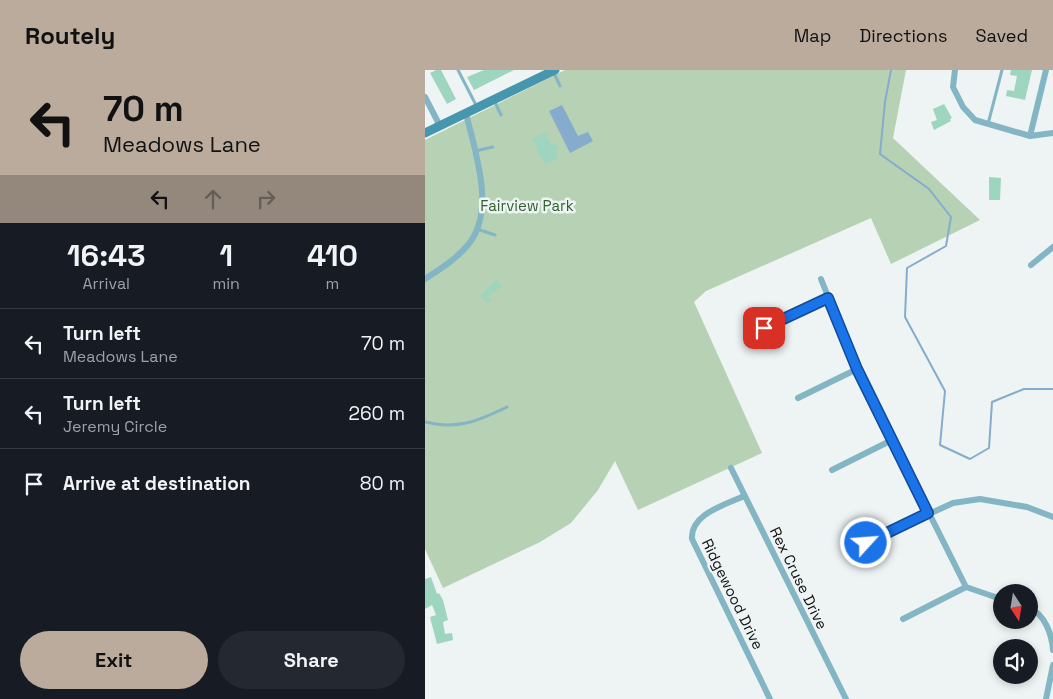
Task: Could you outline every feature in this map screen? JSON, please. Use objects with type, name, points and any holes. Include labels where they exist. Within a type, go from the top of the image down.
[{"type":"main road","points":[[425,133],[553,70]]},
{"type":"street","points":[[955,70],[953,87],[963,107],[975,120],[1030,136],[1053,133]]},
{"type":"street","points":[[1030,136],[1046,70]]},
{"type":"street","points":[[425,96],[440,126]]},
{"type":"street","points":[[425,279],[459,255],[469,245],[479,222],[483,194],[466,113]]},
{"type":"street","points":[[1031,265],[1053,246]]},
{"type":"street","points":[[821,279],[857,369],[966,587],[993,596]]},
{"type":"street","points":[[764,328],[828,298]]},
{"type":"street","points":[[798,398],[857,369]]},
{"type":"street","points":[[832,470],[892,440]]},
{"type":"street","name":"Rex Cruse Drive","points":[[731,468],[846,699]]},
{"type":"street","name":"Ridgewood Drive","points":[[744,496],[700,517],[694,525],[692,539],[770,699]]},
{"type":"street","points":[[866,543],[953,502],[981,499],[1027,508],[1053,517]]},
{"type":"street","points":[[903,619],[966,587]]},
{"type":"street","points":[[1038,615],[1047,625],[1053,642],[1053,650]]},
{"type":"street","points":[[1046,699],[1053,665]]},
{"type":"lane","points":[[458,70],[478,108]]},
{"type":"lane","points":[[553,70],[560,86]]},
{"type":"lane","points":[[988,124],[1003,70]]},
{"type":"lane","points":[[494,100],[501,115]]},
{"type":"lane","points":[[475,152],[493,147]]},
{"type":"lane","points":[[477,229],[495,235]]},
{"type":"lane","points":[[425,422],[450,426],[463,424],[486,417],[507,407]]},
{"type":"green space","name":"Fairview Park","points":[[565,70],[906,70],[893,138],[980,220],[891,264],[871,218],[706,291],[694,302],[762,453],[638,510],[615,461],[598,490],[571,523],[540,542],[443,588],[425,549],[425,140]]},
{"type":"water","points":[[562,105],[578,136],[588,132],[593,141],[570,153],[549,111]]},
{"type":"building","points":[[441,70],[456,99],[447,104],[430,73]]},
{"type":"building","points":[[484,70],[514,70],[474,90],[467,77]]},
{"type":"building","points":[[1011,70],[1032,70],[1025,100],[1006,96],[1007,90],[1014,91],[1017,76],[1010,75]]},
{"type":"building","points":[[944,104],[952,118],[950,119],[951,121],[934,130],[931,122],[937,120],[933,109]]},
{"type":"building","points":[[546,133],[551,145],[556,143],[559,149],[555,151],[558,158],[545,164],[542,157],[540,158],[537,151],[539,150],[532,139]]},
{"type":"building","points":[[989,177],[1001,178],[1000,200],[989,200]]},
{"type":"building","points":[[497,280],[502,286],[488,296],[491,300],[487,303],[481,295]]},
{"type":"building","points":[[431,577],[437,594],[439,593],[443,600],[448,620],[443,622],[445,634],[452,633],[453,640],[437,644],[430,617],[436,615],[432,605],[425,609],[425,579]]},
{"type":"waterway","points":[[891,70],[885,102],[880,154],[929,189],[951,217],[946,246],[907,268],[905,317],[945,391],[940,445],[970,459],[989,448],[992,402],[1024,389],[1053,389]]},
{"type":"route","points":[[764,328],[828,298],[857,369],[928,513],[866,543]]}]
